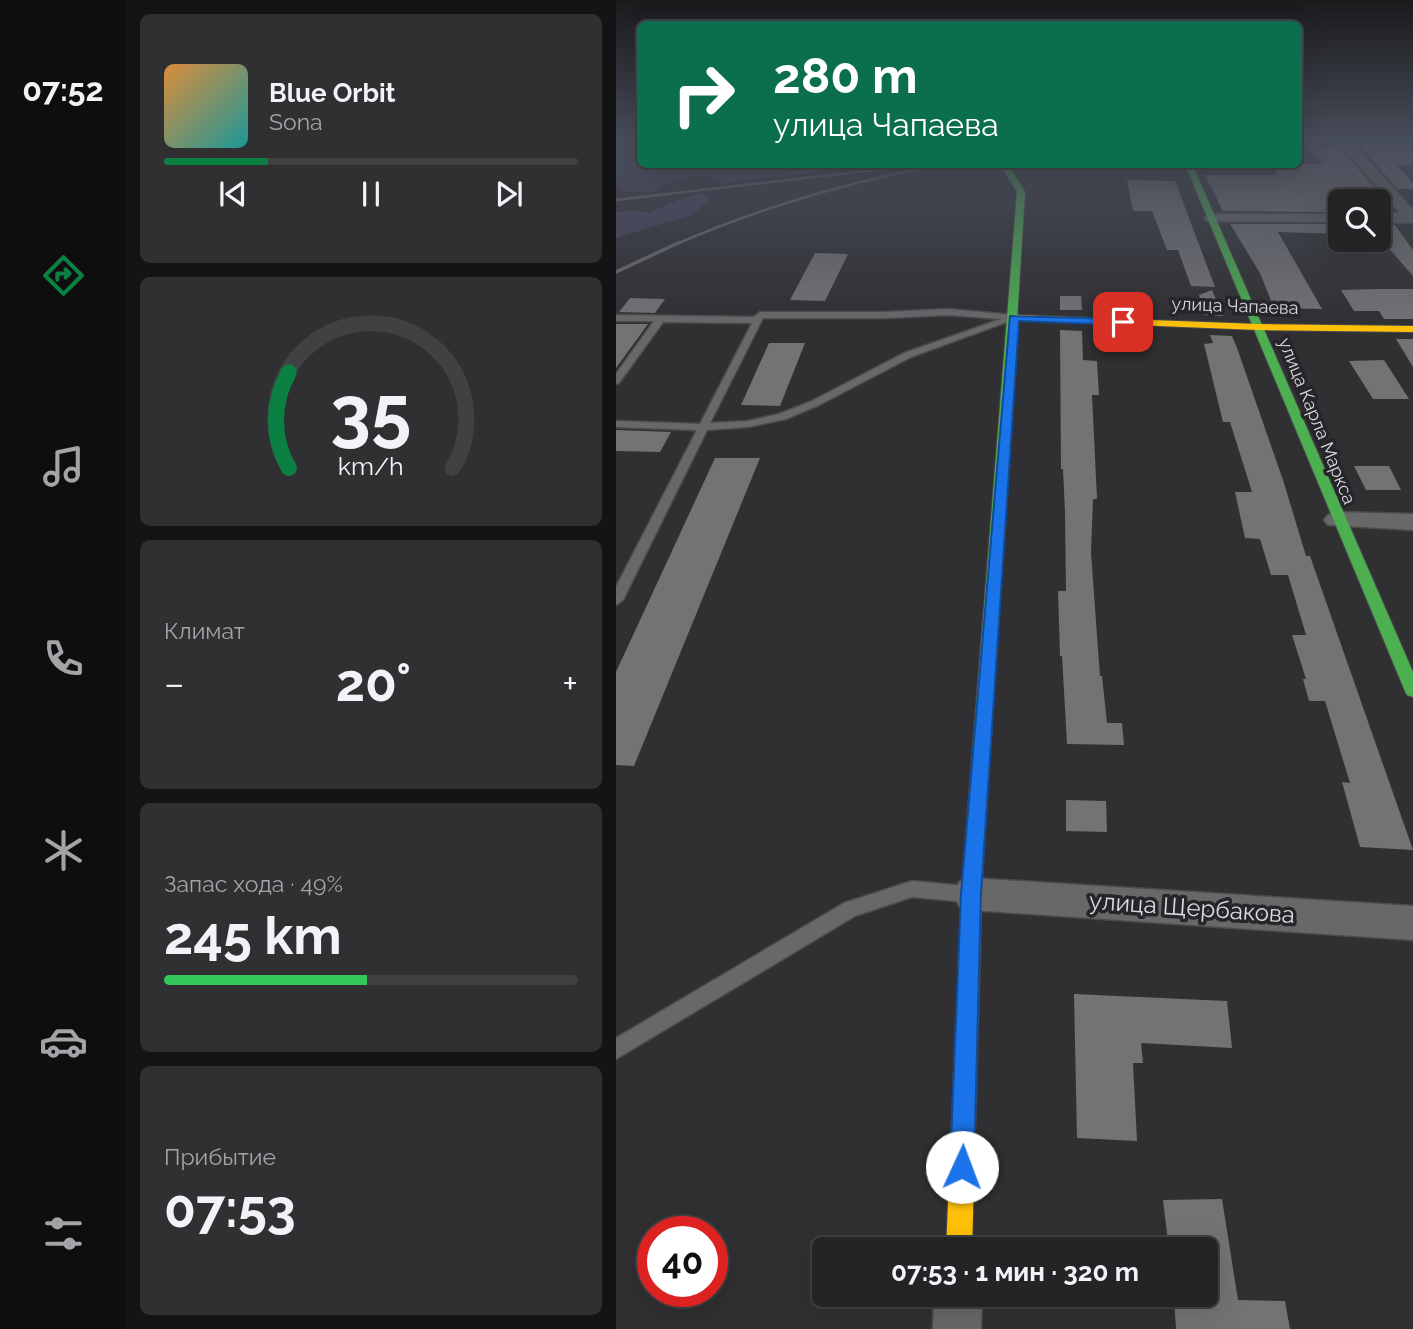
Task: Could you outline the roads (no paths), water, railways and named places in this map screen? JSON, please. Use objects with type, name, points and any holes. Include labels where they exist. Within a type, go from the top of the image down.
[{"type":"street","points":[[959,1237],[971,894],[1020,203]]},
{"type":"street","name":"улица Карла Маркса","points":[[1205,203],[1336,520],[1413,691]]},
{"type":"street","points":[[1399,203],[1412,218]]},
{"type":"street","points":[[1211,218],[1328,218]]},
{"type":"street","points":[[1391,218],[1412,218]]},
{"type":"street","name":"улица Чапаева","points":[[1014,318],[1258,327],[1413,329]]},
{"type":"street","points":[[1336,520],[1413,522]]},
{"type":"street","name":"улица Щербакова","points":[[971,894],[1413,923]]},
{"type":"street","points":[[957,1329],[958,1307]]},
{"type":"lane","points":[[616,600],[760,315],[948,312],[1014,318]]},
{"type":"lane","points":[[616,318],[758,320]]},
{"type":"lane","points":[[616,424],[723,427],[769,420],[831,395],[892,362],[937,342],[974,333],[1014,318]]},
{"type":"lane","points":[[616,381],[660,319]]},
{"type":"lane","points":[[616,1049],[849,909],[912,889],[971,894]]},
{"type":"railway","points":[[674,245],[787,203]]},
{"type":"railway","points":[[616,272],[678,243]]}]
